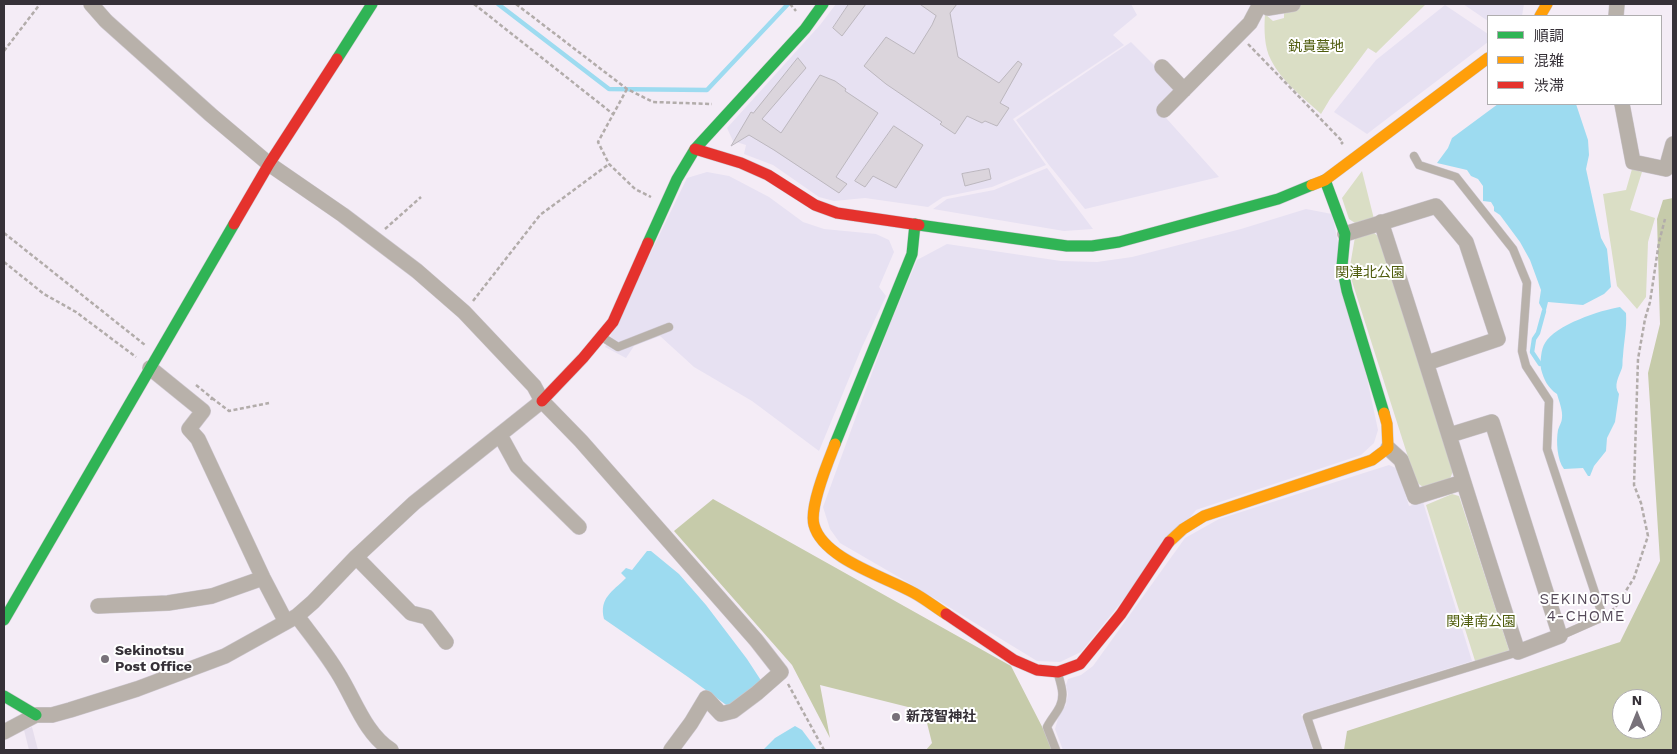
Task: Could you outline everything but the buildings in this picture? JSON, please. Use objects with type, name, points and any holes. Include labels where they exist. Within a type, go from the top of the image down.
[{"type":"street","points":[[91,4],[120,34],[211,115],[270,164],[344,215],[373,239],[418,271],[464,312],[534,386],[542,400],[594,456],[756,640],[781,672],[732,711],[720,714],[706,698],[671,750]]},
{"type":"street","points":[[4,620],[270,164],[372,4]]},
{"type":"street","points":[[4,696],[36,715],[61,713],[155,683],[225,656],[291,619],[313,602],[356,557],[414,503],[542,400],[583,358],[612,322],[677,179],[695,149],[805,29],[823,4]]},
{"type":"street","points":[[1164,110],[1250,23],[1261,4],[1268,8],[1293,4]]},
{"type":"street","points":[[1541,15],[1547,4]]},
{"type":"street","points":[[695,149],[741,163],[768,175],[815,205],[837,213],[1067,246],[1092,246],[1138,238],[1278,200],[1325,180],[1487,59]]},
{"type":"street","points":[[1162,67],[1184,90]]},
{"type":"street","points":[[1622,105],[1633,162],[1666,169],[1673,144]]},
{"type":"street","points":[[1325,180],[1344,234],[1342,266],[1345,283],[1388,424],[1388,448],[1401,460],[1415,497],[1463,482]]},
{"type":"street","points":[[1344,234],[1436,206],[1466,242],[1498,339],[1427,363]]},
{"type":"street","points":[[1381,222],[1518,652],[1560,636],[1492,422],[1450,435]]},
{"type":"street","points":[[916,224],[912,254],[829,459],[815,503],[814,525],[826,546],[843,558],[914,593],[1014,660],[1037,670],[1058,672],[1080,664],[1121,614],[1166,545],[1183,529],[1204,516],[1372,460],[1388,448]]},
{"type":"street","points":[[154,362],[203,411],[189,429],[198,439],[262,578],[291,619],[338,673],[369,729],[386,748],[391,750]]},
{"type":"street","points":[[500,435],[516,466],[578,527]]},
{"type":"street","points":[[356,557],[411,613],[427,617],[446,642]]},
{"type":"street","points":[[98,606],[168,603],[212,596],[262,578]]},
{"type":"street","points":[[4,732],[36,715]]},
{"type":"lane","points":[[1414,156],[1419,165],[1456,177],[1513,249],[1527,283],[1522,351],[1526,366],[1548,401],[1546,449],[1603,616],[1560,636]]},
{"type":"lane","points":[[601,336],[618,348],[669,327]]},
{"type":"lane","points":[[1318,750],[1307,717],[1518,652]]},
{"type":"lane","points":[[1056,750],[1047,727],[1051,718],[1060,707],[1063,693],[1058,672]]},
{"type":"path","points":[[4,51],[40,4]]},
{"type":"path","points":[[474,4],[613,114]]},
{"type":"path","points":[[516,4],[627,89],[653,102],[713,104]]},
{"type":"path","points":[[790,4],[796,10],[790,17]]},
{"type":"path","points":[[1238,34],[1343,142],[1336,148]]},
{"type":"path","points":[[627,89],[598,142],[609,164],[635,189],[666,204]]},
{"type":"path","points":[[464,312],[540,215],[609,164]]},
{"type":"path","points":[[373,239],[421,197]]},
{"type":"path","points":[[1603,616],[1616,608],[1634,578],[1648,536],[1641,503],[1634,485],[1638,359],[1650,302],[1659,242],[1665,219]]},
{"type":"path","points":[[4,233],[154,362]]},
{"type":"path","points":[[4,262],[44,294],[76,312],[154,362]]},
{"type":"path","points":[[189,380],[229,411],[268,403]]},
{"type":"path","points":[[203,411],[212,398]]},
{"type":"path","points":[[781,672],[824,750]]},
{"type":"shaded area","points":[[836,4],[1131,4],[1137,15],[1113,35],[1124,45],[1013,119],[1046,165],[992,187],[943,197],[928,207],[865,198],[834,201],[819,197],[773,165],[744,154],[746,145],[733,141],[727,128],[820,25]]},
{"type":"shaded area","points":[[1463,4],[1524,4],[1522,15],[1487,15],[1487,20]]},
{"type":"shaded area","points":[[1445,5],[1487,33],[1487,43],[1367,134],[1334,112],[1376,60]]},
{"type":"shaded area","points":[[1131,42],[1178,89],[1158,109],[1219,177],[1085,209],[1016,120]]},
{"type":"shaded area","points":[[1047,168],[1093,229],[1064,231],[933,209],[947,199],[994,190]]},
{"type":"shaded area","points":[[707,172],[729,176],[769,197],[803,222],[824,229],[876,234],[889,240],[894,252],[879,287],[886,296],[862,347],[819,451],[752,401],[694,367],[660,336],[634,346],[626,358],[605,347],[687,178]]},
{"type":"shaded area","points":[[1306,209],[1332,214],[1378,430],[1374,443],[1361,455],[1196,510],[1081,652],[1060,662],[1037,661],[840,543],[830,529],[823,507],[888,329],[917,260],[947,244],[1061,261],[1097,262],[1132,257],[1241,229]]},
{"type":"shaded area","points":[[1389,465],[1398,469],[1409,506],[1423,502],[1472,661],[1301,714],[1313,750],[1063,750],[1055,729],[1059,715],[1066,705],[1068,694],[1066,685],[1068,679],[1081,675],[1093,666],[1185,538],[1219,519]]},
{"type":"shaded area","points":[[32,727],[38,750],[29,750],[24,730]]},
{"type":"green space","name":"釻貴墓地","points":[[1302,4],[1426,4],[1376,53],[1368,48],[1321,114],[1281,75],[1271,60],[1266,44],[1265,14],[1273,21],[1284,18],[1284,12],[1289,7]]},
{"type":"green space","points":[[1632,169],[1642,172],[1630,210],[1655,218],[1648,242],[1646,297],[1637,309],[1617,286],[1603,194],[1626,190]]},
{"type":"green space","points":[[1362,171],[1374,219],[1358,225],[1349,219],[1342,198]]},
{"type":"green space","points":[[1673,198],[1673,750],[1344,750],[1347,731],[1620,642],[1660,561],[1648,373],[1660,324],[1657,219],[1663,200]]},
{"type":"green space","name":"関津北公園","points":[[1373,232],[1379,237],[1453,471],[1450,479],[1423,487],[1416,482],[1349,272],[1355,237]]},
{"type":"green space","name":"関津南公園","points":[[1452,494],[1459,496],[1509,650],[1476,664],[1426,505]]},
{"type":"green space","points":[[713,499],[1011,666],[1054,750],[926,750],[932,743],[924,711],[820,685],[830,738],[792,665],[674,531]]},
{"type":"water","points":[[1497,105],[1576,105],[1588,140],[1589,155],[1586,169],[1601,238],[1607,249],[1611,287],[1604,294],[1583,305],[1548,302],[1545,314],[1539,303],[1541,290],[1530,260],[1520,242],[1500,215],[1494,211],[1491,202],[1483,201],[1483,186],[1478,179],[1471,176],[1467,170],[1437,163],[1448,148],[1452,138]]},
{"type":"water","points":[[1620,307],[1626,313],[1626,324],[1622,367],[1617,384],[1619,394],[1615,422],[1607,438],[1606,451],[1594,466],[1590,476],[1588,476],[1583,468],[1564,469],[1560,461],[1557,439],[1562,412],[1557,394],[1549,386],[1542,373],[1542,352],[1550,336],[1568,324],[1602,311]]},
{"type":"water","points":[[647,551],[651,551],[679,574],[706,605],[762,682],[729,707],[604,619],[603,606],[605,600],[626,578],[621,573],[626,568],[632,570]]},
{"type":"water","points":[[795,726],[802,730],[817,750],[763,750],[775,738]]},
{"type":"waterway","points":[[498,4],[609,89],[707,90],[788,4]]},
{"type":"waterway","points":[[1540,364],[1532,352],[1534,339],[1538,333],[1544,311]]},
{"type":"traffic: fast","points":[[337,59],[372,4]]},
{"type":"traffic: fast","points":[[648,243],[677,179],[695,149],[805,29],[823,4]]},
{"type":"traffic: fast","points":[[1325,180],[1345,234],[1342,266],[1347,291],[1384,413]]},
{"type":"traffic: fast","points":[[919,225],[1067,246],[1092,246],[1119,242],[1278,199],[1312,185]]},
{"type":"traffic: fast","points":[[4,620],[234,224]]},
{"type":"traffic: fast","points":[[835,444],[912,254],[915,224]]},
{"type":"traffic: fast","points":[[4,696],[36,715]]},
{"type":"traffic: slow","points":[[1541,15],[1547,4]]},
{"type":"traffic: slow","points":[[1312,185],[1325,180],[1487,59]]},
{"type":"traffic: slow","points":[[1169,542],[1183,529],[1204,516],[1372,460],[1388,448],[1387,424],[1384,413]]},
{"type":"traffic: slow","points":[[835,444],[820,484],[814,507],[814,525],[820,537],[829,548],[842,557],[914,593],[946,614]]},
{"type":"traffic: jam","points":[[234,224],[269,164],[337,59]]},
{"type":"traffic: jam","points":[[695,149],[741,163],[768,175],[815,205],[837,213],[919,225]]},
{"type":"traffic: jam","points":[[542,401],[583,358],[613,322],[648,243]]},
{"type":"traffic: jam","points":[[946,614],[1014,660],[1037,670],[1058,672],[1080,664],[1121,614],[1169,542]]},
{"type":"place","name":"Sekinotsu Post Office","points":[[105,659]]},
{"type":"place","name":"新茂智神社","points":[[896,717]]},
{"type":"district","name":"SEKINOTSU 4-CHOME","points":[[1586,608]]}]
